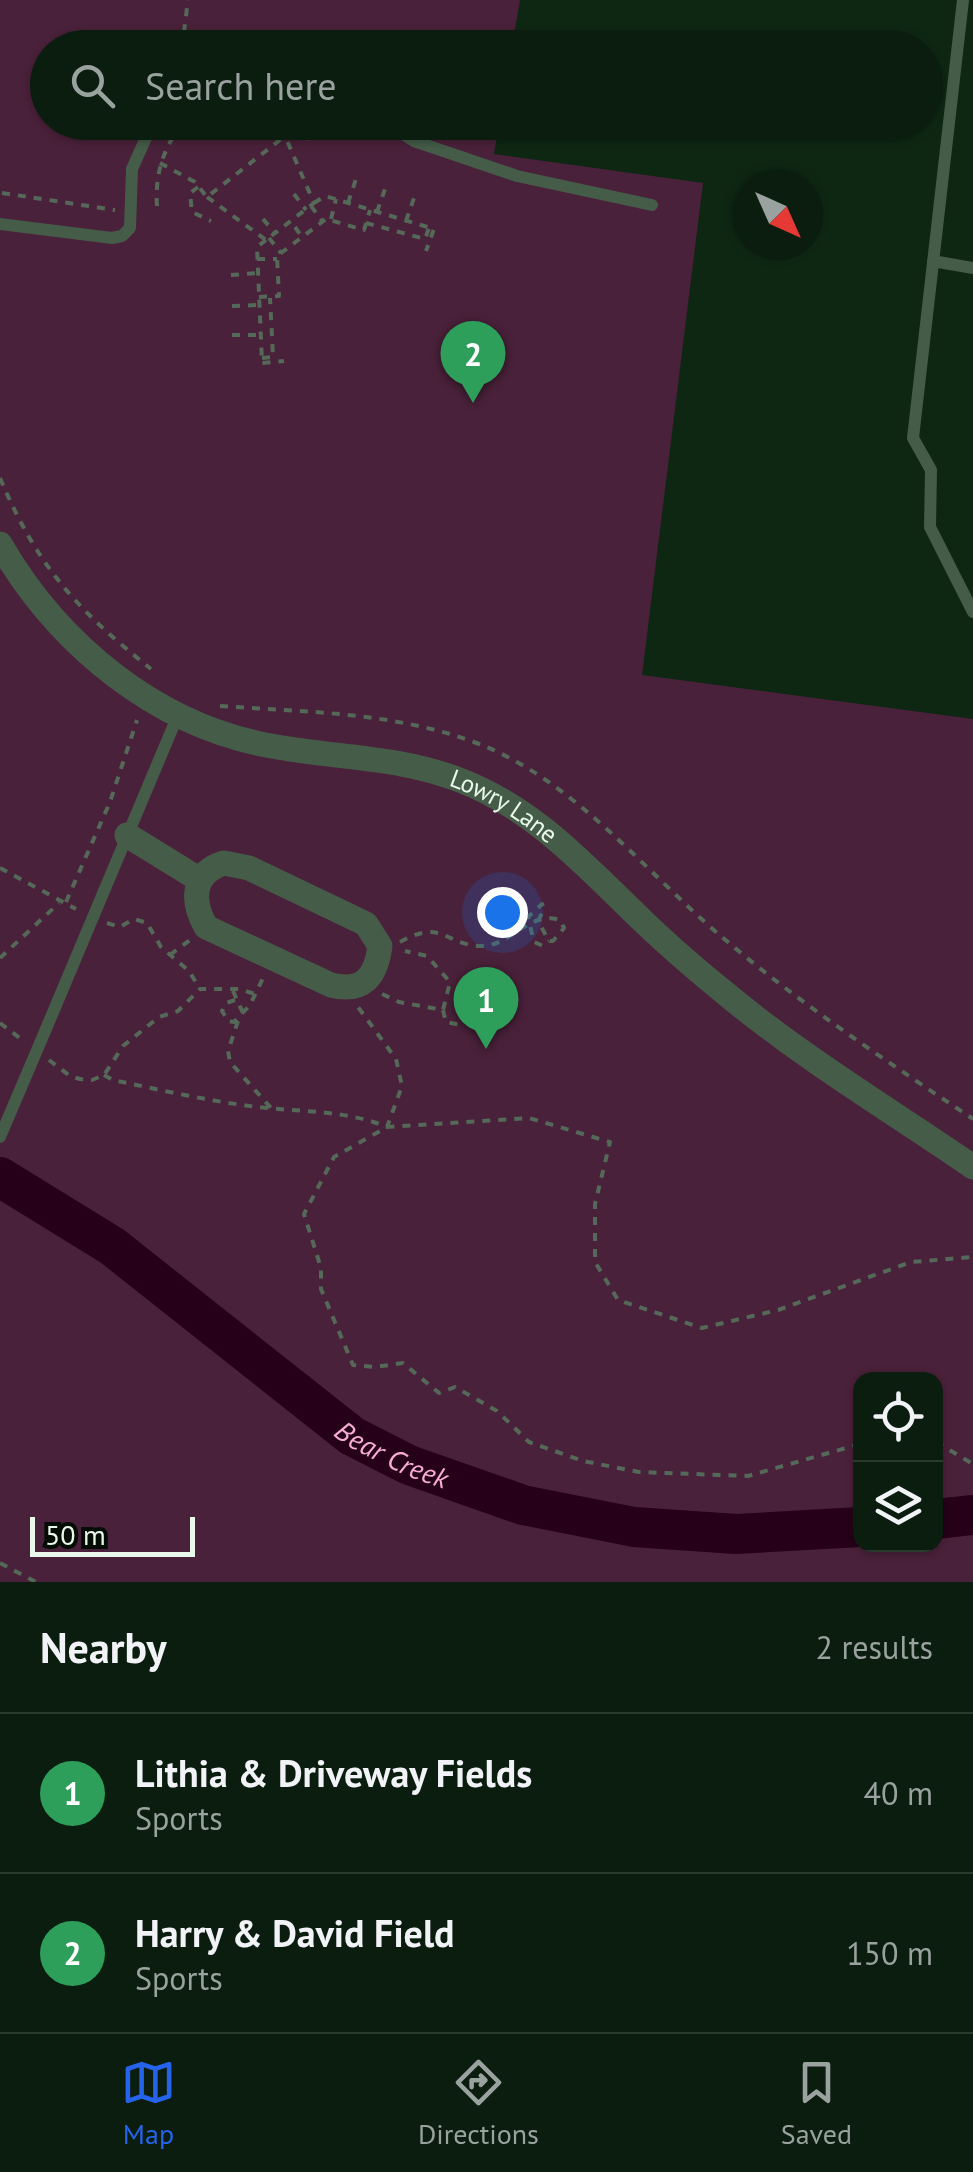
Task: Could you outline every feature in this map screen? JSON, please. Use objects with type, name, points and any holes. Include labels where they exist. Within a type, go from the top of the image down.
[{"type":"street","name":"Lowry Lane","points":[[0,544],[22,581],[68,636],[148,700],[244,740],[396,761],[464,781],[494,796],[550,832],[649,928],[740,1005],[973,1167]]},
{"type":"street","points":[[126,835],[200,880]]},
{"type":"street","points":[[224,863],[249,868],[366,924],[380,946],[375,967],[356,986],[272,958],[206,927],[194,896],[200,880],[212,867],[224,863]]},
{"type":"lane","points":[[963,0],[912,438],[931,470],[930,527],[973,612]]},
{"type":"lane","points":[[0,224],[122,236],[130,228],[132,169],[145,140]]},
{"type":"lane","points":[[412,140],[517,176],[652,205]]},
{"type":"lane","points":[[933,260],[973,268]]},
{"type":"lane","points":[[0,1137],[178,714]]},
{"type":"path","points":[[184,30],[188,0]]},
{"type":"path","points":[[157,206],[160,162],[170,140]]},
{"type":"path","points":[[206,197],[280,140]]},
{"type":"path","points":[[286,140],[310,206]]},
{"type":"path","points":[[309,140],[310,146]]},
{"type":"path","points":[[160,162],[198,186],[206,197],[281,253]]},
{"type":"path","points":[[348,203],[356,176]]},
{"type":"path","points":[[198,186],[190,193],[192,212],[210,221]]},
{"type":"path","points":[[378,212],[386,186]]},
{"type":"path","points":[[2,193],[117,210]]},
{"type":"path","points":[[294,194],[322,222]]},
{"type":"path","points":[[400,232],[415,195]]},
{"type":"path","points":[[284,361],[262,363],[257,247],[274,233],[325,196],[434,229],[426,251]]},
{"type":"path","points":[[330,220],[336,199]]},
{"type":"path","points":[[260,297],[279,296],[281,253],[322,222],[330,220],[364,230],[370,210]]},
{"type":"path","points":[[263,219],[274,233]]},
{"type":"path","points":[[366,223],[426,239],[429,228]]},
{"type":"path","points":[[295,227],[302,237]]},
{"type":"path","points":[[257,259],[278,260]]},
{"type":"path","points":[[231,274],[258,273]]},
{"type":"path","points":[[262,358],[273,357],[270,296]]},
{"type":"path","points":[[232,306],[260,305]]},
{"type":"path","points":[[232,335],[272,328]]},
{"type":"path","points":[[0,958],[63,903],[110,802],[140,714]]},
{"type":"path","points":[[0,868],[74,908]]},
{"type":"path","points":[[461,1025],[446,1022],[443,1010],[450,982],[427,956],[393,949],[398,942],[429,930],[481,946],[496,943],[530,924],[538,918],[544,908],[542,904],[528,917],[530,924],[539,946],[563,932],[560,920],[538,918]]},
{"type":"path","points":[[533,910],[549,942]]},
{"type":"path","points":[[110,924],[120,927],[134,919],[142,920],[189,972],[200,990]]},
{"type":"path","points":[[170,955],[190,940]]},
{"type":"path","points":[[270,1108],[230,1062],[228,1051],[238,1021],[272,958]]},
{"type":"path","points":[[443,1010],[399,1002],[356,986],[359,1010],[396,1059],[402,1086],[387,1127],[334,1157],[304,1214],[322,1289],[353,1365],[403,1363],[439,1393],[455,1387],[497,1411],[529,1442],[583,1461],[639,1472],[748,1476],[853,1446]]},
{"type":"path","points":[[43,1055],[70,1076],[92,1080],[104,1074],[123,1046],[159,1017],[178,1010],[200,990],[233,989],[255,994]]},
{"type":"path","points":[[233,989],[244,1013]]},
{"type":"path","points":[[235,1000],[226,1003],[222,1012],[228,1020],[238,1021]]},
{"type":"path","points":[[0,1023],[30,1045]]},
{"type":"path","points":[[104,1074],[112,1080],[136,1085],[270,1108],[350,1116],[387,1127],[530,1118],[610,1142],[595,1204],[595,1262],[618,1300],[702,1328],[778,1310],[911,1262],[973,1257]]},
{"type":"path","points":[[943,1446],[973,1464]]},
{"type":"path","points":[[0,1563],[36,1582]]},
{"type":"shaded area","points":[[0,0],[520,0],[515,30],[30,30],[30,140],[496,140],[494,154],[703,183],[642,675],[973,719],[973,1582],[0,1582]]},
{"type":"waterway","name":"Bear Creek","points":[[0,1177],[112,1246],[352,1436],[409,1465],[523,1505],[634,1527],[736,1534],[853,1527]]},
{"type":"waterway","name":"Bear Creek","points":[[943,1518],[973,1515]]},
{"type":"place","name":"Harry & David Field","points":[[473,403]]},
{"type":"place","name":"Lithia & Driveway Fields","points":[[486,1049]]}]
